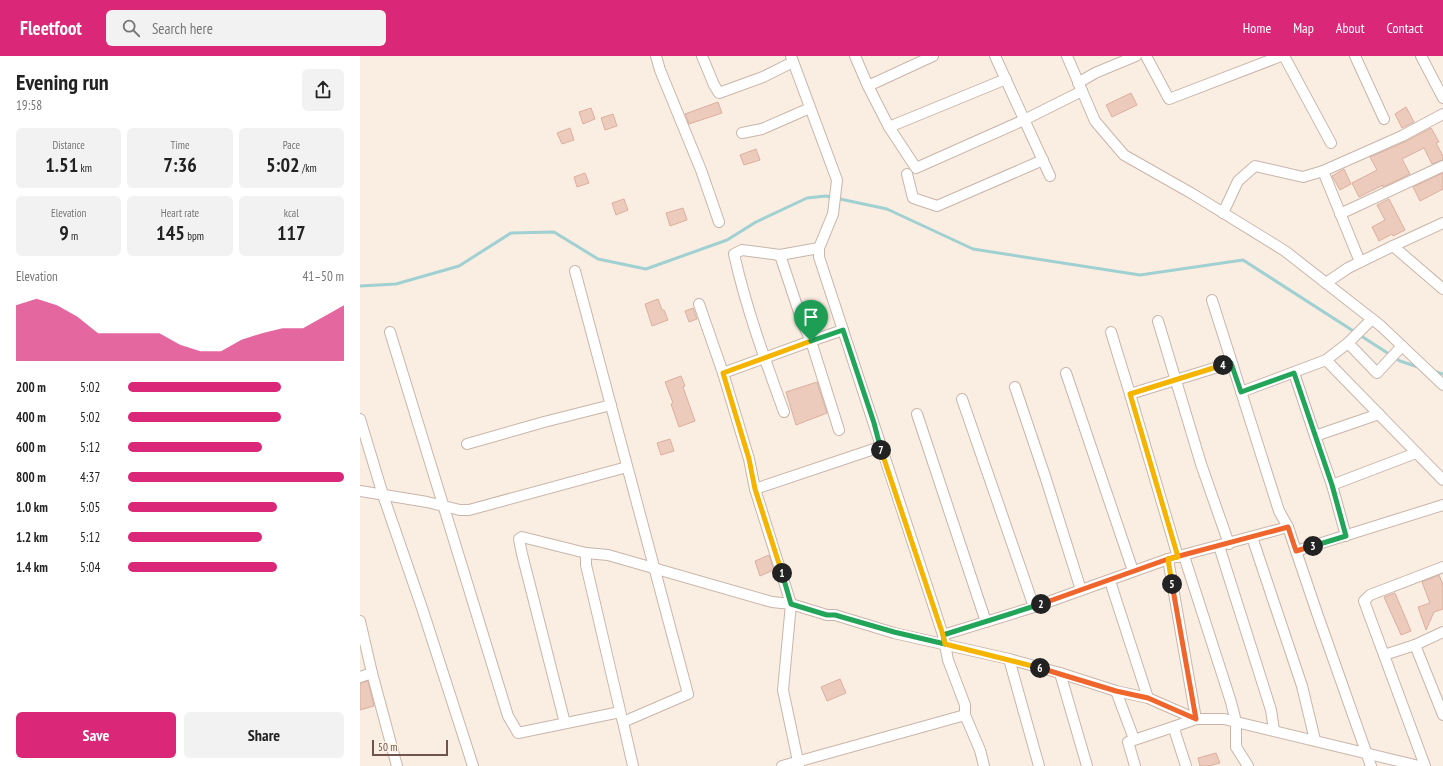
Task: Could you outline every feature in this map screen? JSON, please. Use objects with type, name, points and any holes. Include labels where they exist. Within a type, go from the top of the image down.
[{"type":"street","points":[[702,56],[714,86],[719,93],[763,77],[792,59],[837,180],[833,214],[819,248],[819,257],[944,640],[948,660],[965,705],[965,715],[980,750],[984,766]]},
{"type":"street","points":[[855,56],[868,86],[889,127],[916,168],[1024,119],[1080,87],[1095,73],[1136,56]]},
{"type":"street","points":[[868,86],[933,56]]},
{"type":"street","points":[[995,56],[1050,176]]},
{"type":"street","points":[[1067,56],[1094,121],[1124,155],[1285,251],[1372,319],[1400,349],[1419,362],[1443,385]]},
{"type":"street","points":[[1146,56],[1169,99],[1281,56]]},
{"type":"street","points":[[1284,56],[1331,143]]},
{"type":"street","points":[[1355,56],[1384,119]]},
{"type":"street","points":[[1421,56],[1443,98]]},
{"type":"street","points":[[659,57],[660,70],[701,170],[719,222]]},
{"type":"street","points":[[889,127],[1006,79]]},
{"type":"street","points":[[742,133],[762,129],[810,108]]},
{"type":"street","points":[[1223,213],[1238,181],[1255,166],[1303,177],[1323,171],[1402,136],[1443,114]]},
{"type":"street","points":[[907,174],[913,198],[937,206],[1043,160]]},
{"type":"street","points":[[1340,214],[1443,166]]},
{"type":"street","points":[[1323,171],[1360,262]]},
{"type":"street","points":[[1326,283],[1348,268],[1443,223]]},
{"type":"street","points":[[1393,246],[1443,289]]},
{"type":"street","points":[[784,412],[764,358],[734,254],[742,250],[780,256],[819,248]]},
{"type":"street","points":[[780,256],[803,324],[811,341],[839,430]]},
{"type":"street","points":[[390,332],[508,716],[518,733],[565,723],[622,717],[688,694],[575,271]]},
{"type":"street","points":[[1212,300],[1231,363],[1280,511],[1288,527],[1372,766]]},
{"type":"street","points":[[699,304],[723,373],[749,459],[755,489],[791,604],[783,690],[798,763]]},
{"type":"street","points":[[1241,392],[1326,360],[1350,341],[1372,319]]},
{"type":"street","points":[[1158,321],[1201,464],[1229,544]]},
{"type":"street","points":[[723,373],[843,330]]},
{"type":"street","points":[[1111,332],[1181,556],[1229,694],[1236,722],[1236,747],[1248,766]]},
{"type":"street","points":[[1350,341],[1377,373],[1400,349]]},
{"type":"street","points":[[1326,360],[1443,480]]},
{"type":"street","points":[[1130,394],[1231,363]]},
{"type":"street","points":[[1066,373],[1133,571]]},
{"type":"street","points":[[1294,373],[1332,485],[1346,536]]},
{"type":"street","points":[[1015,387],[1081,590]]},
{"type":"street","points":[[962,399],[1034,607]]},
{"type":"street","points":[[468,444],[544,422],[611,405]]},
{"type":"street","points":[[917,414],[986,622]]},
{"type":"street","points":[[1315,436],[1379,414]]},
{"type":"street","points":[[360,419],[383,495],[423,611],[473,766]]},
{"type":"street","points":[[755,489],[880,447]]},
{"type":"street","points":[[1332,485],[1416,454]]},
{"type":"street","points":[[360,491],[427,502],[460,510],[469,510],[627,467]]},
{"type":"street","points":[[1296,551],[1443,505]]},
{"type":"street","points":[[944,640],[986,622],[1110,581],[1168,559],[1229,544],[1288,527]]},
{"type":"street","points":[[565,723],[519,539],[522,537],[586,553],[608,555],[772,602],[791,604],[894,632],[944,640],[1060,673],[1116,691],[1148,698],[1196,719]]},
{"type":"street","points":[[1252,537],[1302,686],[1315,740]]},
{"type":"street","points":[[1219,546],[1271,710],[1274,730]]},
{"type":"street","points":[[586,553],[586,565],[633,766]]},
{"type":"street","points":[[1168,559],[1196,719]]},
{"type":"street","points":[[1425,766],[1364,601],[1370,595],[1443,567]]},
{"type":"street","points":[[1110,581],[1148,698]]},
{"type":"street","points":[[360,621],[372,673],[397,766]]},
{"type":"street","points":[[1384,655],[1443,632]]},
{"type":"street","points":[[1415,644],[1443,716]]},
{"type":"street","points":[[1009,659],[1040,766]]},
{"type":"street","points":[[360,676],[372,673]]},
{"type":"street","points":[[1060,673],[1088,766]]},
{"type":"street","points":[[1116,691],[1134,739]]},
{"type":"street","points":[[782,766],[798,763],[965,715]]},
{"type":"street","points":[[1135,766],[1128,742],[1196,719],[1224,719],[1419,766]]},
{"type":"street","points":[[1176,726],[1175,732],[1186,766]]},
{"type":"building","points":[[1131,93],[1137,105],[1112,117],[1106,105]]},
{"type":"building","points":[[718,102],[722,113],[689,124],[685,114]]},
{"type":"building","points":[[1406,107],[1414,122],[1402,128],[1395,114]]},
{"type":"building","points":[[591,108],[595,119],[583,124],[579,112]]},
{"type":"building","points":[[613,114],[617,126],[605,130],[601,118]]},
{"type":"building","points":[[570,128],[574,140],[562,144],[557,133]]},
{"type":"building","points":[[1431,128],[1439,142],[1436,143],[1443,156],[1443,160],[1432,164],[1424,148],[1402,159],[1410,174],[1359,197],[1352,183],[1377,170],[1370,157],[1405,142]]},
{"type":"building","points":[[756,149],[760,160],[744,165],[740,155]]},
{"type":"building","points":[[1344,169],[1351,184],[1340,190],[1332,176]]},
{"type":"building","points":[[585,173],[589,183],[577,187],[574,177]]},
{"type":"building","points":[[1443,173],[1443,189],[1420,201],[1413,187]]},
{"type":"building","points":[[624,199],[628,210],[616,215],[612,203]]},
{"type":"building","points":[[1389,199],[1405,230],[1393,236],[1392,234],[1379,241],[1372,227],[1385,220],[1377,205]]},
{"type":"building","points":[[683,208],[687,220],[670,226],[666,213]]},
{"type":"building","points":[[658,299],[668,320],[652,326],[645,304]]},
{"type":"building","points":[[693,308],[697,319],[689,322],[685,311]]},
{"type":"building","points":[[681,376],[685,386],[683,387],[695,421],[679,427],[671,404],[673,403],[665,382]]},
{"type":"building","points":[[817,382],[827,413],[796,425],[786,392]]},
{"type":"building","points":[[670,439],[674,451],[661,455],[657,443]]},
{"type":"building","points":[[769,555],[774,570],[760,576],[755,561]]},
{"type":"building","points":[[1439,575],[1443,585],[1443,609],[1434,612],[1426,630],[1418,607],[1430,603],[1422,582]]},
{"type":"building","points":[[1395,593],[1411,631],[1401,635],[1384,597]]},
{"type":"building","points":[[840,679],[846,693],[827,701],[821,687]]},
{"type":"building","points":[[368,681],[374,706],[360,710],[360,683]]},
{"type":"building","points":[[1216,753],[1220,763],[1209,766],[1200,766],[1198,758]]},
{"type":"waterway","points":[[360,286],[396,284],[459,266],[511,233],[554,232],[598,259],[646,269],[727,240],[756,222],[807,198],[826,196],[887,209],[973,249],[1140,275],[1243,260],[1400,361],[1418,367]]},
{"type":"waterway","points":[[1433,371],[1443,374]]},
{"type":"route","points":[[811,341],[723,373],[749,459],[755,489],[791,604],[827,615],[835,615],[894,632],[945,644],[943,635],[1034,607],[1168,559],[1184,556],[1288,527],[1296,551],[1346,536],[1332,485],[1294,373],[1241,392],[1231,363],[1130,394],[1178,557],[1168,559],[1196,719],[1148,698],[1116,691],[1009,659],[945,644],[843,330],[811,341]]}]
